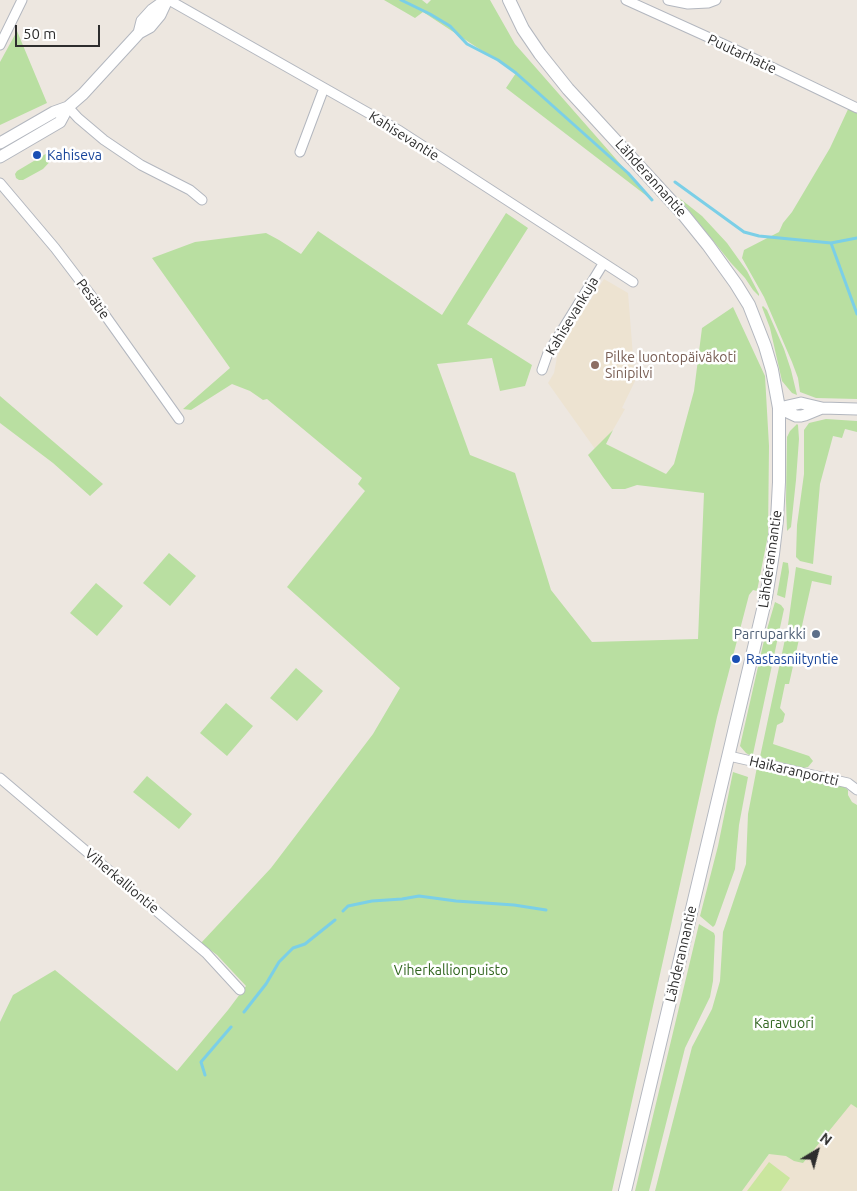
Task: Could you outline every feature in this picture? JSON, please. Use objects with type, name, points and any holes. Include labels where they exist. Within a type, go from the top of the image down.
[{"type":"main road","name":"Lähderannantie","points":[[509,0],[523,29],[540,54],[568,89],[684,214],[736,284],[749,305],[765,346],[772,370],[779,408],[779,482],[773,554],[766,597],[625,1191]]},
{"type":"street","points":[[0,45],[22,0]]},
{"type":"street","points":[[0,156],[60,122],[68,107],[83,94],[139,33],[142,21],[152,10],[167,0]]},
{"type":"street","name":"Kahisevantie","points":[[167,0],[400,131],[633,282]]},
{"type":"street","name":"Puutarhatie","points":[[626,0],[857,108]]},
{"type":"street","points":[[668,0],[688,4],[708,3],[716,0]]},
{"type":"street","points":[[300,152],[324,88]]},
{"type":"street","points":[[0,143],[54,112],[68,107]]},
{"type":"street","points":[[68,107],[104,140],[141,165],[190,190],[202,200]]},
{"type":"street","name":"Pesätie","points":[[0,183],[55,248],[90,294],[179,419]]},
{"type":"street","name":"Kahisevankuja","points":[[542,370],[548,353],[603,264]]},
{"type":"street","points":[[779,408],[796,416],[805,416],[822,408],[857,409]]},
{"type":"street","name":"Haikaranportti","points":[[729,756],[848,783],[857,790]]},
{"type":"street","name":"Viherkalliontie","points":[[0,778],[206,953],[240,990]]},
{"type":"shaded area","name":"Pilke luontopäiväkoti Sinipilvi","points":[[604,279],[628,293],[635,381],[622,408],[625,409],[613,430],[595,449],[548,383],[554,373],[562,344]]},
{"type":"shaded area","points":[[827,1084],[857,1108],[857,1191],[742,1191],[769,1154]]},
{"type":"green space","points":[[384,0],[422,0],[427,4],[431,0],[490,0],[515,44],[652,200],[506,88],[516,73],[423,12],[415,18]]},
{"type":"green space","points":[[17,31],[47,103],[0,125],[0,62]]},
{"type":"green space","points":[[850,105],[857,108],[857,399],[816,398],[800,392],[798,378],[792,362],[764,297],[742,258],[744,250],[779,232],[830,148]]},
{"type":"green space","points":[[54,149],[59,151],[58,153],[43,169],[23,180],[16,178],[15,174],[17,171]]},
{"type":"green space","points":[[678,197],[702,216],[727,243],[747,271],[759,296],[753,290]]},
{"type":"green space","name":"Viherkallionpuisto","points":[[506,213],[528,228],[467,324],[532,365],[525,386],[500,391],[492,358],[437,364],[470,455],[515,473],[551,590],[592,642],[698,639],[704,493],[637,485],[625,489],[612,489],[588,455],[613,430],[606,444],[666,474],[674,464],[694,391],[702,328],[733,307],[765,376],[769,446],[768,535],[757,591],[753,590],[749,595],[717,717],[612,1191],[0,1191],[0,1022],[13,995],[55,970],[177,1071],[246,986],[217,955],[201,943],[271,868],[373,734],[400,688],[287,587],[365,491],[358,484],[362,478],[267,399],[263,400],[250,391],[232,384],[191,410],[183,409],[230,368],[152,258],[195,242],[266,233],[301,254],[318,231],[442,315]]},
{"type":"green space","points":[[763,306],[767,310],[784,349],[797,395],[792,393],[782,381]]},
{"type":"green space","points":[[0,396],[103,484],[90,496],[53,463],[0,423]]},
{"type":"green space","points":[[826,419],[857,421],[857,432],[845,429],[842,438],[833,436],[820,484],[813,564],[800,561],[796,557],[797,525],[804,474],[804,430],[809,423]]},
{"type":"green space","points":[[797,424],[799,439],[796,480],[791,527],[787,531],[787,437]]},
{"type":"green space","points":[[169,553],[196,576],[170,606],[143,583]]},
{"type":"green space","points":[[783,562],[788,563],[789,572],[785,598],[777,595]]},
{"type":"green space","points":[[796,567],[832,576],[831,585],[812,581],[789,684],[785,684],[780,708],[785,714],[783,722],[777,725],[773,744],[809,756],[813,761],[808,767],[804,768],[760,757],[788,625]]},
{"type":"green space","points":[[96,583],[123,606],[97,636],[70,613]]},
{"type":"green space","points":[[775,602],[784,609],[753,754],[751,756],[740,746],[765,636]]},
{"type":"green space","points":[[296,668],[323,691],[297,721],[270,698]]},
{"type":"green space","points":[[226,703],[253,726],[227,756],[200,733]]},
{"type":"green space","name":"Karavuori","points":[[757,767],[843,786],[848,790],[848,795],[852,802],[857,805],[857,1108],[851,1104],[803,1163],[794,1161],[786,1156],[769,1154],[742,1191],[655,1191],[692,1047],[712,1009],[720,981],[723,932],[746,864],[748,814]]},
{"type":"green space","points":[[733,772],[748,777],[739,825],[735,869],[713,927],[700,916],[718,846]]},
{"type":"green space","points":[[147,776],[192,814],[179,829],[133,792]]},
{"type":"green space","points":[[699,924],[714,933],[715,936],[713,981],[710,997],[685,1048],[649,1191],[635,1191]]},
{"type":"green space","points":[[769,1162],[790,1178],[781,1191],[747,1191]]},
{"type":"waterway","points":[[401,0],[450,26],[467,44],[498,60],[516,73],[628,173],[652,200]]},
{"type":"waterway","points":[[675,182],[744,232],[759,236],[831,243],[857,238]]},
{"type":"waterway","points":[[831,243],[857,314]]},
{"type":"waterway","points":[[343,911],[348,906],[372,901],[419,896],[546,910]]},
{"type":"waterway","points":[[244,1012],[266,984],[279,962],[293,948],[305,944],[335,920]]},
{"type":"waterway","points":[[205,1075],[201,1062],[231,1027]]},
{"type":"place","name":"Kahiseva","points":[[37,155]]},
{"type":"place","name":"Pilke luontopäiväkoti Sinipilvi","points":[[595,365]]},
{"type":"place","name":"Parruparkki","points":[[816,634]]},
{"type":"place","name":"Rastasniityntie","points":[[736,659]]}]
